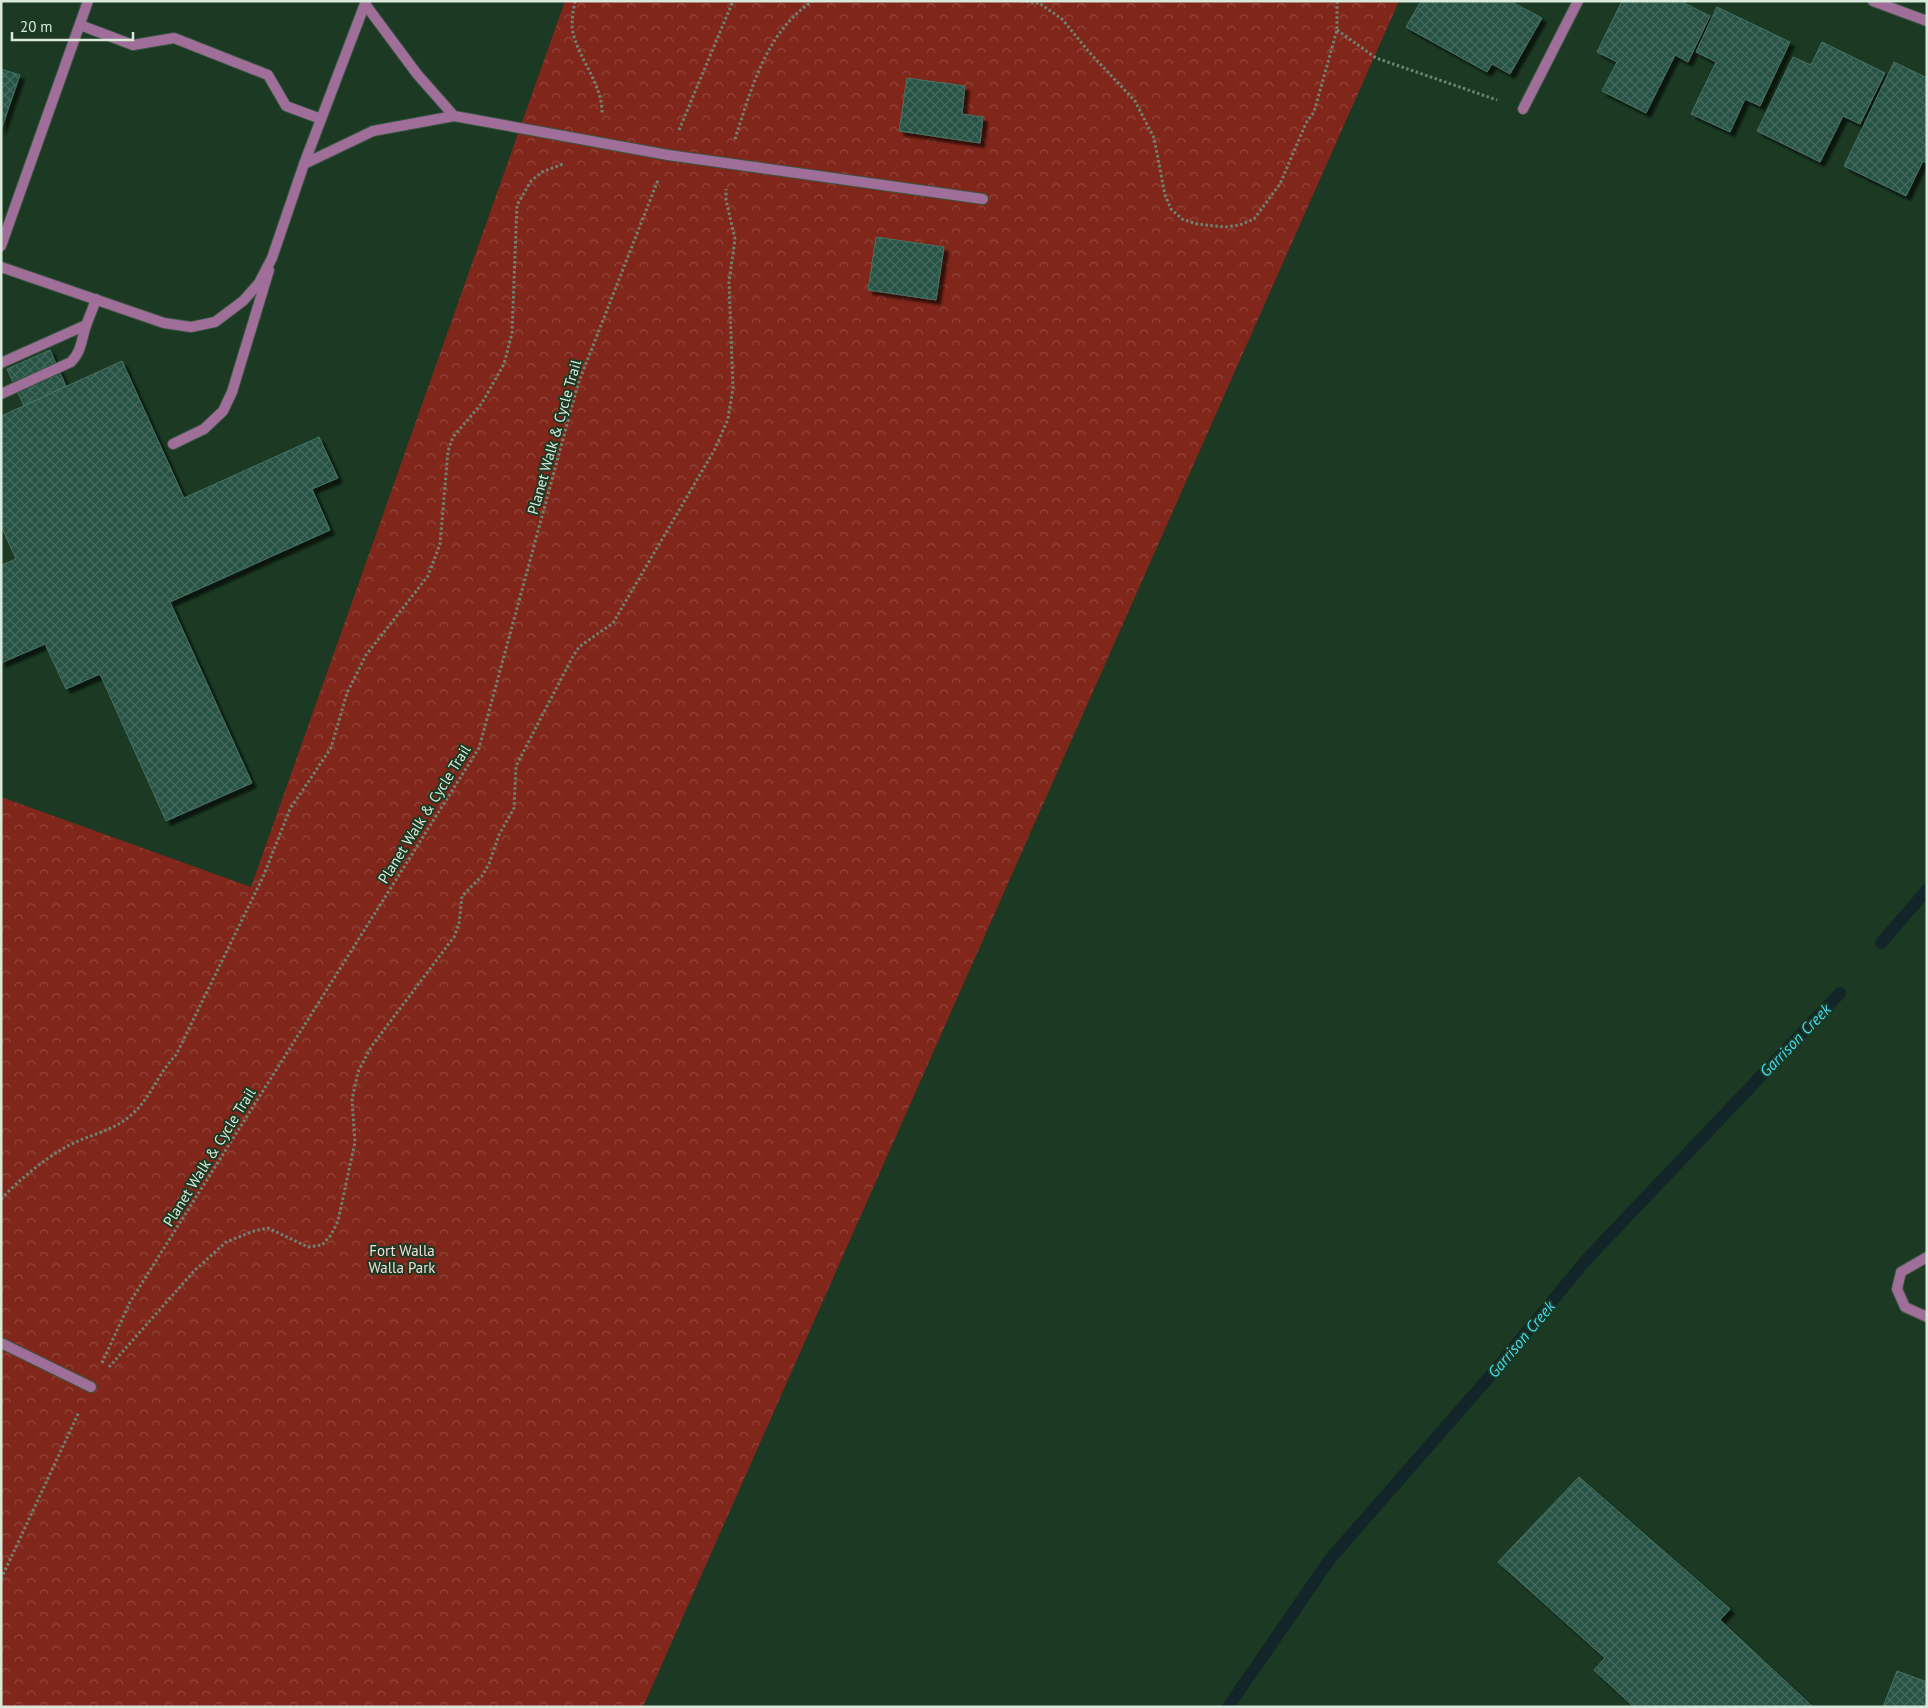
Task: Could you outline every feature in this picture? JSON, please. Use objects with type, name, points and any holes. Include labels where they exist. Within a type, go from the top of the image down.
[{"type":"street","points":[[1,246],[88,1]]},
{"type":"street","points":[[1523,109],[1578,1]]},
{"type":"street","points":[[1873,1],[1927,21]]},
{"type":"street","points":[[365,3],[417,74],[454,116]]},
{"type":"street","points":[[174,444],[204,429],[223,411],[232,392],[272,258],[304,164],[365,3]]},
{"type":"street","points":[[80,25],[133,45],[174,38],[268,75],[286,106],[321,119]]},
{"type":"street","points":[[304,164],[373,131],[454,116],[668,154],[983,199]]},
{"type":"street","points":[[1,267],[164,323],[191,328],[215,322],[243,301],[259,283],[272,258]]},
{"type":"street","points":[[1,394],[71,362],[80,350],[96,299]]},
{"type":"street","points":[[1,363],[86,326]]},
{"type":"street","points":[[1927,1257],[1901,1272],[1897,1289],[1905,1307],[1927,1317]]},
{"type":"street","points":[[1,1343],[91,1387]]},
{"type":"path","points":[[1,1199],[28,1174],[64,1148],[117,1126],[141,1107],[164,1066],[176,1054],[263,877],[290,809],[331,748],[338,720],[348,693],[366,655],[428,576],[440,544],[448,451],[453,437],[482,403],[504,364],[510,348],[517,205],[536,176],[563,164],[593,142],[601,125],[602,110],[593,79],[574,33],[572,19],[575,1]]},
{"type":"path","name":"Planet Walk & Cycle Trail","points":[[1,1579],[130,1302],[479,748],[578,384],[668,154],[733,1]]},
{"type":"path","points":[[91,1387],[194,1271],[226,1242],[254,1230],[268,1228],[308,1247],[322,1245],[332,1235],[338,1221],[355,1142],[352,1100],[358,1072],[370,1047],[454,937],[459,924],[462,896],[482,876],[514,808],[516,766],[572,658],[579,647],[612,623],[715,449],[728,420],[733,388],[729,282],[735,239],[726,200],[727,163],[755,77],[775,38],[813,1]]},
{"type":"path","points":[[1021,1],[1039,3],[1062,19],[1089,52],[1135,101],[1154,138],[1165,196],[1171,209],[1182,219],[1197,224],[1225,227],[1240,225],[1254,219],[1280,184],[1306,123],[1314,112],[1337,30],[1337,1]]},
{"type":"path","points":[[1337,30],[1376,58],[1523,109]]},
{"type":"green space","name":"Fort Walla Walla Park","points":[[565,1],[1399,1],[643,1707],[1,1707],[1,797],[251,887]]},
{"type":"building","points":[[1421,1],[1510,1],[1542,18],[1510,74],[1492,64],[1487,72],[1406,27]]},
{"type":"building","points":[[1622,1],[1680,1],[1710,16],[1688,62],[1675,55],[1646,113],[1602,91],[1617,62],[1597,52]]},
{"type":"building","points":[[1717,7],[1790,42],[1760,106],[1745,99],[1730,132],[1691,114],[1716,62],[1696,52]]},
{"type":"building","points":[[1822,42],[1885,73],[1860,124],[1843,116],[1820,162],[1757,131],[1793,57],[1811,65]]},
{"type":"building","points":[[1894,62],[1927,78],[1927,163],[1923,161],[1906,196],[1844,166]]},
{"type":"building","points":[[1,69],[20,75],[1,130]]},
{"type":"building","points":[[907,78],[965,86],[962,114],[983,117],[980,143],[899,131]]},
{"type":"building","points":[[876,237],[944,247],[936,300],[868,290]]},
{"type":"building","points":[[50,350],[66,386],[24,406],[7,369]]},
{"type":"building","points":[[122,361],[184,498],[319,437],[338,478],[312,489],[330,530],[170,602],[252,783],[166,821],[100,674],[66,689],[45,644],[1,663],[1,565],[16,559],[1,526],[1,416]]},
{"type":"building","points":[[1579,1477],[1730,1609],[1720,1620],[1813,1707],[1634,1707],[1594,1670],[1605,1658],[1498,1562]]},
{"type":"building","points":[[1897,1671],[1927,1682],[1927,1707],[1883,1707]]},
{"type":"waterway","name":"Garrison Creek","points":[[1881,943],[1927,890]]},
{"type":"waterway","name":"Garrison Creek","points":[[1228,1707],[1330,1559],[1491,1375],[1586,1260],[1840,993]]}]
